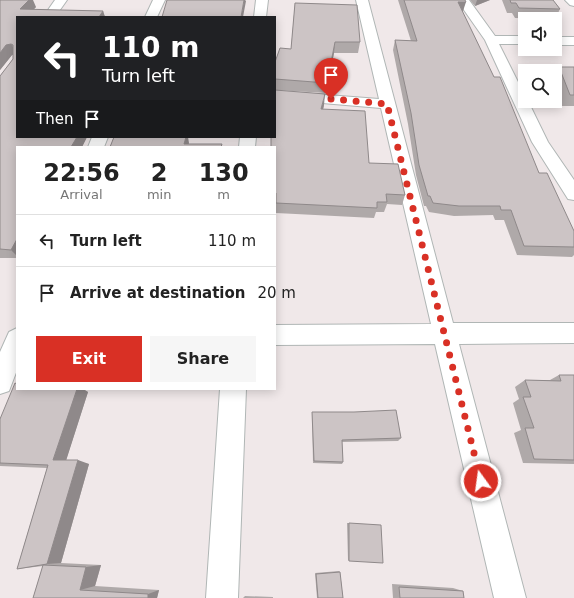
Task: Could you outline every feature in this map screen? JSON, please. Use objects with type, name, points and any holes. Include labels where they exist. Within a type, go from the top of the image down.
[{"type":"street","points":[[50,16],[62,0]]},
{"type":"street","points":[[151,16],[159,0]]},
{"type":"street","points":[[260,16],[262,0]]},
{"type":"street","points":[[362,0],[510,598]]},
{"type":"street","points":[[463,0],[491,40],[540,142],[574,194]]},
{"type":"street","points":[[491,40],[518,40]]},
{"type":"street","points":[[562,41],[574,41]]},
{"type":"street","points":[[276,94],[387,104]]},
{"type":"street","points":[[276,334],[574,333]]},
{"type":"street","points":[[0,336],[16,337]]},
{"type":"street","points":[[0,382],[16,340]]},
{"type":"street","points":[[222,598],[233,390]]},
{"type":"building","points":[[0,0],[29,0],[20,9],[103,11],[100,16],[16,16],[16,138],[76,138],[72,146],[16,146],[16,241],[11,250],[0,249],[0,76],[13,59],[13,45],[6,45],[0,53]]},
{"type":"building","points":[[167,0],[244,0],[241,16],[162,16]]},
{"type":"building","points":[[404,0],[465,0],[466,2],[458,2],[494,77],[500,77],[539,173],[547,173],[574,231],[574,247],[524,246],[511,210],[501,210],[500,206],[459,206],[433,203],[430,196],[428,196],[419,165],[411,113],[395,40],[417,41]]},
{"type":"building","points":[[510,0],[553,0],[560,9],[519,8],[516,3],[511,3]]},
{"type":"building","points":[[295,3],[357,5],[360,42],[335,42],[327,83],[276,79],[276,59],[280,48],[291,49]]},
{"type":"building","points":[[562,67],[574,67],[574,95],[570,95],[562,75]]},
{"type":"building","points":[[276,90],[325,94],[321,109],[365,111],[369,163],[398,164],[405,195],[386,194],[387,202],[377,202],[377,208],[276,203],[276,146],[271,146],[271,138],[276,138]]},
{"type":"building","points":[[114,138],[186,138],[184,144],[222,144],[221,146],[110,146]]},
{"type":"building","points":[[559,375],[574,375],[574,460],[534,459],[525,428],[534,428],[523,397],[531,397],[525,380],[561,381]]},
{"type":"building","points":[[15,383],[16,390],[77,390],[53,460],[78,460],[47,564],[17,569],[48,465],[0,463],[0,419]]},
{"type":"building","points":[[396,410],[401,438],[342,440],[343,462],[314,461],[312,412]]},
{"type":"building","points":[[349,523],[381,525],[383,563],[349,561]]},
{"type":"building","points":[[43,565],[86,567],[80,590],[148,594],[148,598],[33,598]]},
{"type":"building","points":[[340,572],[343,598],[318,598],[316,574]]},
{"type":"building","points":[[399,587],[463,591],[464,598],[400,598]]},
{"type":"route","points":[[331,99],[387,104],[481,481]]}]
